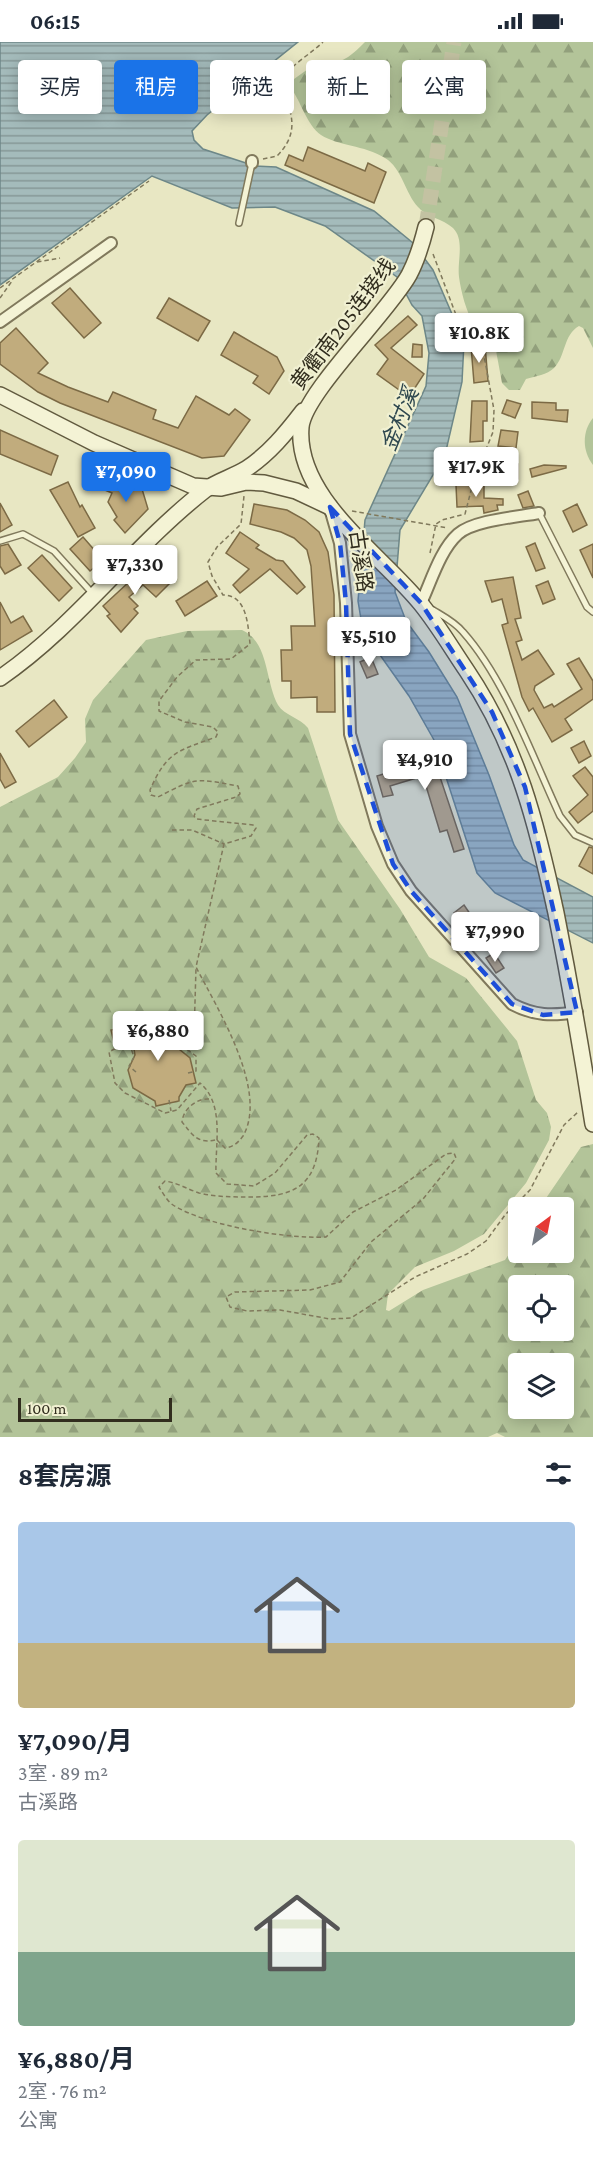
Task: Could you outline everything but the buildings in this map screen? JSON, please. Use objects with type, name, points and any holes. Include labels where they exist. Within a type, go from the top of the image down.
[{"type":"main road","name":"黄衢南205连接线","points":[[426,227],[410,274],[305,409],[301,438],[304,458],[313,481],[330,507],[421,603],[474,682],[506,740],[525,787],[542,846],[577,1012],[593,1124]]},
{"type":"main road","name":"古溪路","points":[[0,395],[94,443],[193,486],[206,489],[246,482],[264,483],[296,491],[330,507]]},
{"type":"main road","points":[[0,678],[49,639],[93,594],[206,489],[245,470],[278,442],[305,409]]},
{"type":"main road","points":[[577,1012],[593,1012]]},
{"type":"street","points":[[0,322],[111,243]]},
{"type":"street","name":"古溪路","points":[[330,507],[340,543],[346,603],[350,734],[377,826],[393,864],[411,891],[512,1004],[528,1012],[543,1015],[577,1012]]},
{"type":"street","points":[[421,603],[449,543],[460,532],[473,526],[539,513]]},
{"type":"lane","points":[[239,224],[252,162]]},
{"type":"lane","points":[[539,513],[587,608],[593,612]]},
{"type":"lane","points":[[0,541],[16,534],[23,534],[39,541],[54,551],[93,594]]},
{"type":"lane","points":[[421,603],[462,630],[478,651],[496,680],[560,816],[575,835],[593,843]]},
{"type":"path","points":[[252,162],[277,156],[283,150],[292,134],[290,105],[282,86],[285,77],[323,42]]},
{"type":"path","points":[[0,288],[149,181]]},
{"type":"path","points":[[429,556],[436,524],[442,520],[465,514],[468,508],[474,478],[493,432],[494,410],[483,350],[477,343],[464,336],[433,254]]},
{"type":"path","points":[[36,262],[60,258]]},
{"type":"path","points":[[0,298],[15,278]]},
{"type":"path","points":[[172,830],[192,830],[224,844],[251,836],[255,826],[196,819],[194,812],[240,794],[238,786],[199,779],[192,780],[158,797],[151,795],[150,790],[171,754],[216,737],[218,732],[213,727],[185,722],[159,711],[159,700],[177,677],[196,660],[231,659],[250,644],[248,622],[239,599],[232,595],[223,595],[212,576],[208,562],[217,547],[241,525],[246,482]]},
{"type":"path","points":[[351,511],[436,524],[460,532]]},
{"type":"path","points":[[188,1073],[196,1071],[196,1056],[185,1048],[182,1036],[191,1040],[194,1037],[196,967],[224,844]]},
{"type":"path","points":[[196,967],[227,1026],[250,1099],[251,1113],[241,1139],[232,1147],[225,1148],[216,1139]]},
{"type":"path","points":[[136,1072],[129,1066],[134,1057],[131,1048],[116,1048],[109,1052],[111,1075],[125,1093],[165,1113],[181,1106],[200,1083],[207,1090],[219,1131],[216,1139],[216,1173],[227,1184],[254,1186],[275,1173],[307,1135],[314,1134],[319,1138],[314,1169],[299,1187],[277,1197],[226,1197],[198,1192],[180,1184],[165,1181],[159,1187],[172,1204],[196,1216],[277,1237],[326,1237],[353,1212],[396,1190],[446,1154],[454,1153],[456,1158],[443,1177],[423,1199],[371,1242],[340,1282],[310,1290],[235,1292],[226,1297],[230,1307],[247,1311],[280,1310],[330,1319],[351,1318],[415,1277],[467,1254],[486,1241],[505,1215],[530,1190],[564,1125],[590,1102]]},
{"type":"path","points":[[210,1099],[198,1100],[182,1116],[182,1122],[202,1142],[216,1139]]},
{"type":"path","points":[[169,1100],[171,1111]]},
{"type":"highlighted area","points":[[330,507],[421,603],[492,712],[525,787],[577,1012],[543,1015],[512,1004],[411,891],[393,864],[350,734],[346,603],[340,543]]},
{"type":"green space","points":[[365,42],[593,42],[593,348],[583,328],[579,326],[567,340],[561,358],[554,368],[526,379],[520,390],[509,390],[502,383],[492,329],[474,325],[464,301],[459,277],[460,245],[457,233],[449,225],[418,207],[391,162],[369,150],[328,139],[316,131],[308,119],[294,92],[294,79],[306,70],[306,114],[390,114],[390,60],[342,60]]},
{"type":"green space","points":[[593,418],[593,465],[585,447],[585,435]]},
{"type":"green space","points":[[242,630],[257,643],[278,705],[308,728],[338,820],[400,909],[429,957],[466,978],[517,1041],[536,1100],[547,1113],[551,1127],[549,1140],[526,1183],[514,1197],[508,1197],[508,1205],[484,1234],[454,1251],[415,1267],[388,1294],[386,1310],[389,1311],[423,1290],[505,1260],[508,1256],[508,1263],[574,1263],[574,1197],[547,1197],[581,1147],[593,1144],[593,1437],[505,1437],[497,1433],[488,1437],[0,1437],[0,807],[58,777],[75,758],[86,742],[85,719],[93,700],[146,640],[187,631]]},
{"type":"water","points":[[0,42],[298,42],[276,60],[210,60],[210,113],[192,131],[194,140],[203,149],[255,166],[276,167],[374,211],[413,243],[433,270],[464,342],[462,382],[445,455],[400,530],[395,592],[406,621],[429,652],[457,697],[489,775],[514,845],[523,860],[593,897],[593,943],[495,893],[477,873],[434,740],[409,696],[363,631],[358,601],[365,520],[426,386],[429,353],[422,316],[412,305],[397,277],[325,226],[275,207],[232,208],[152,176],[0,285]]},
{"type":"tunnel","points":[[426,227],[454,42]]},
{"type":"water label","name":"金村溪","points":[[399,419]]}]
